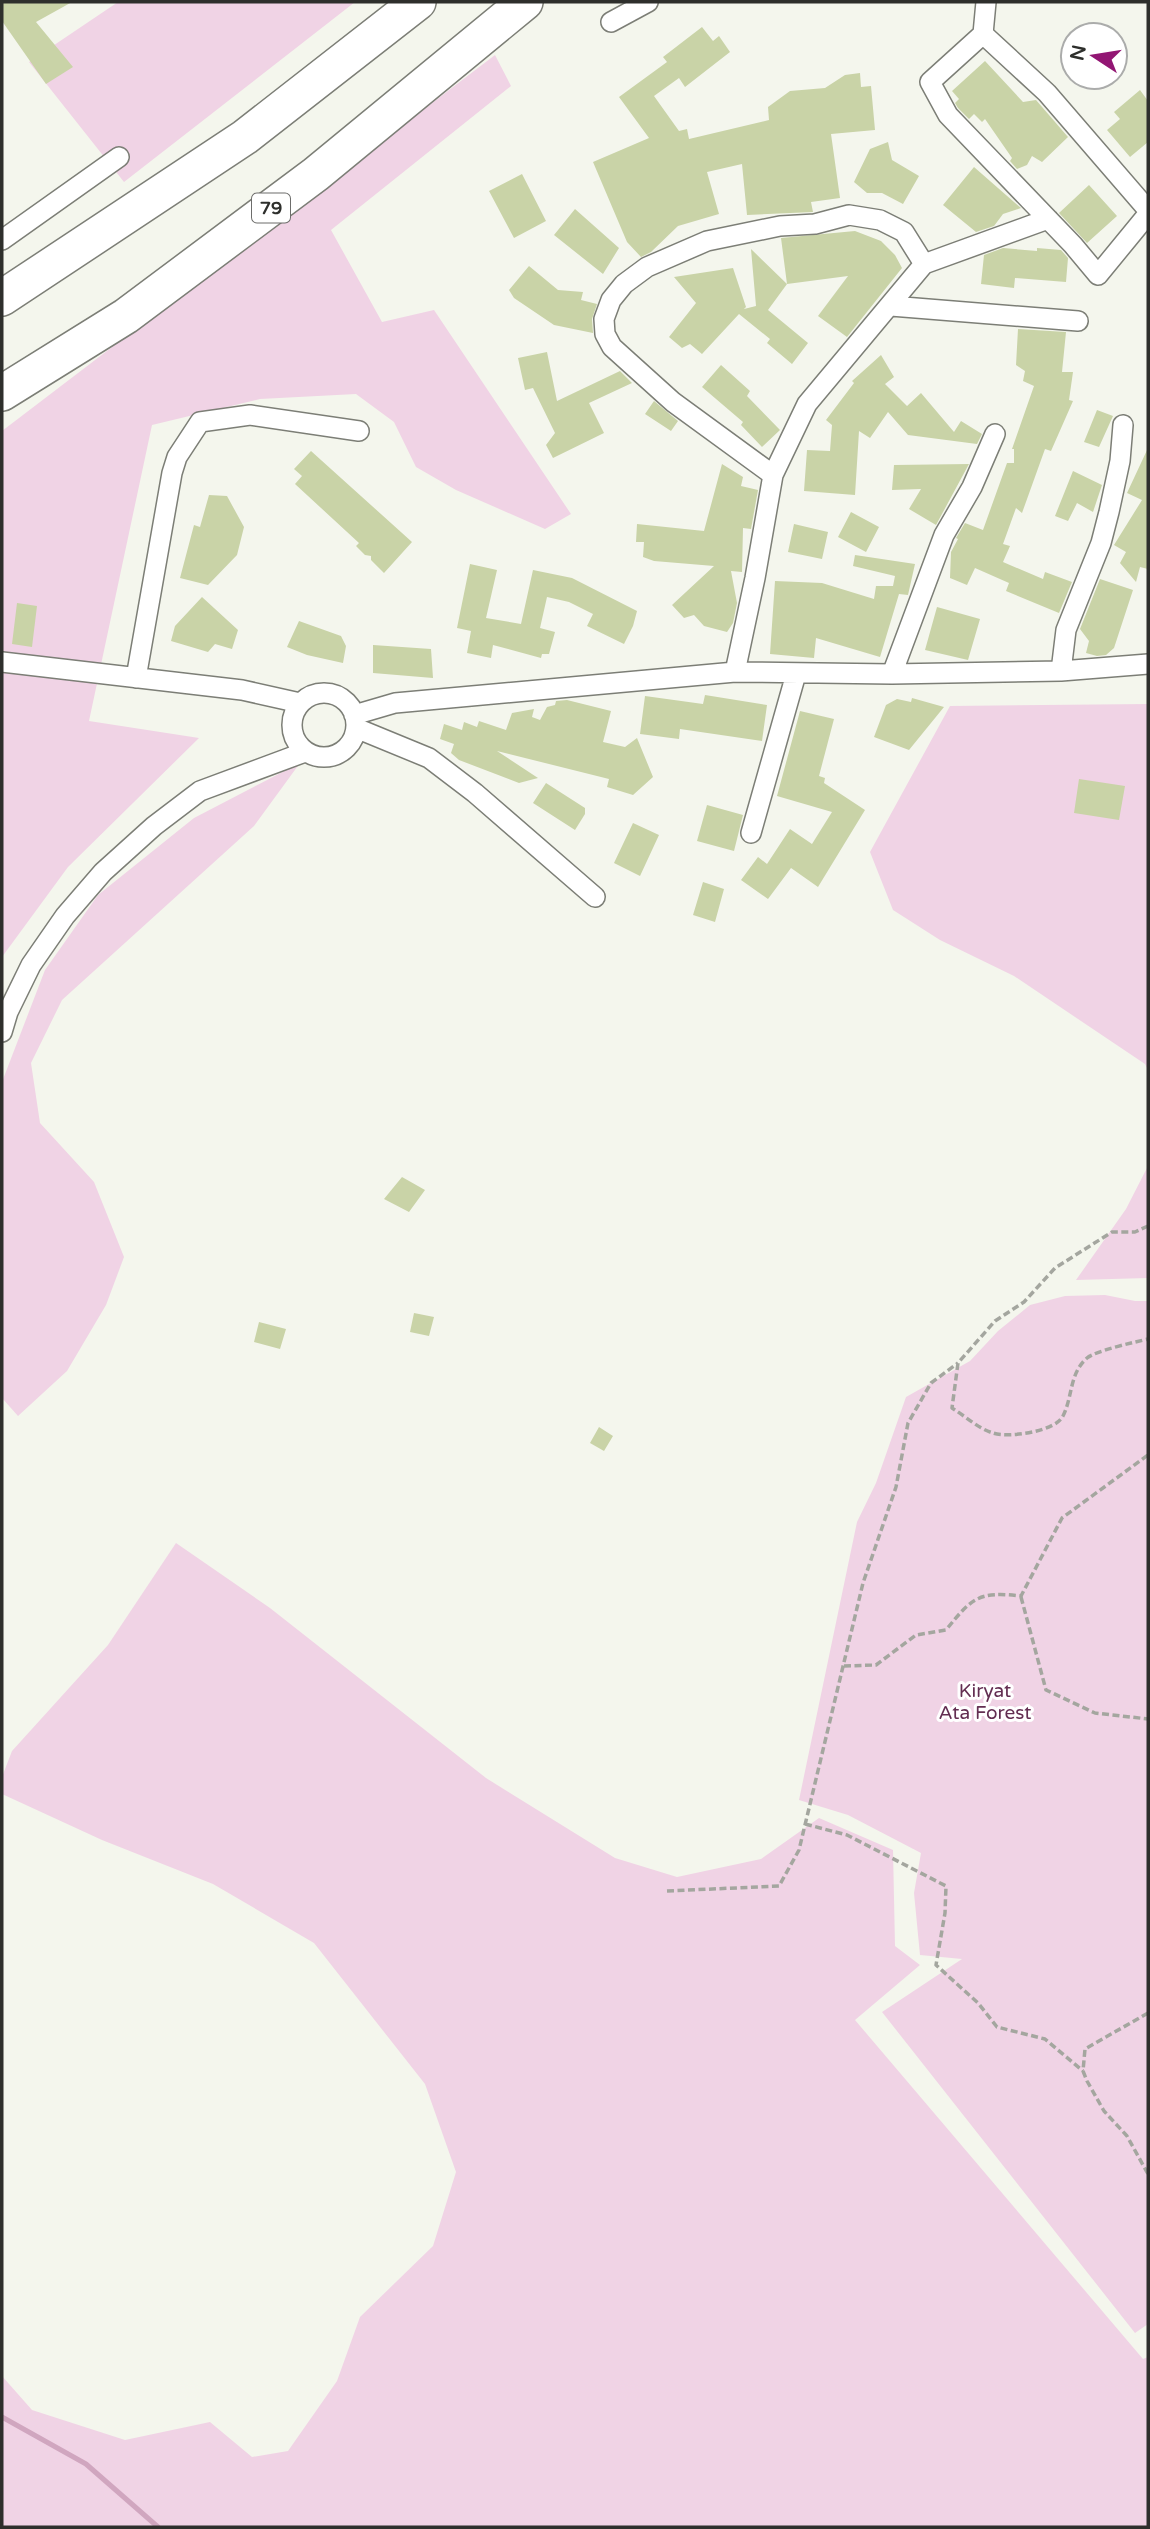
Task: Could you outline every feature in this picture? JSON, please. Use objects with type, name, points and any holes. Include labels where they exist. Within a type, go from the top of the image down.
[{"type":"highway","points":[[2,298],[245,138],[418,2]]},
{"type":"highway","name":"79","points":[[2,393],[126,316],[316,174],[525,2]]},
{"type":"street","points":[[611,22],[648,2]]},
{"type":"street","points":[[983,34],[1047,93],[1148,212],[1098,275],[948,115],[930,82],[983,34],[986,2]]},
{"type":"street","points":[[4,232],[118,157]]},
{"type":"street","points":[[773,475],[673,402],[612,347],[605,334],[604,319],[611,300],[624,284],[647,267],[707,241],[780,226],[815,225],[849,215],[880,220],[904,232],[924,264]]},
{"type":"street","points":[[735,672],[773,475],[807,404],[924,264],[1048,219]]},
{"type":"street","points":[[891,306],[1078,321]]},
{"type":"street","points":[[136,677],[172,473],[177,457],[200,422],[250,415],[359,431]]},
{"type":"street","points":[[1061,671],[1066,630],[1101,543],[1109,512],[1120,461],[1123,425]]},
{"type":"street","points":[[892,674],[944,535],[972,487],[995,434]]},
{"type":"street","points":[[2,662],[242,690],[300,703]]},
{"type":"street","points":[[355,721],[395,703],[735,672],[892,674],[1061,671],[1148,664]]},
{"type":"street","points":[[751,833],[796,674]]},
{"type":"street","points":[[355,721],[349,745],[333,756],[314,756],[305,752],[297,744],[293,734],[294,713],[300,703],[319,694],[340,698],[355,721],[429,758],[475,793],[595,897]]},
{"type":"street","points":[[2,1032],[8,1012],[31,965],[65,916],[103,872],[154,826],[200,791],[305,752]]},
{"type":"path","points":[[667,1891],[779,1886],[799,1850],[863,1583],[896,1488],[908,1423],[931,1383],[958,1363],[995,1321],[1024,1301],[1055,1268],[1112,1232],[1135,1232],[1148,1226]]},
{"type":"path","points":[[958,1363],[952,1408],[989,1432],[1000,1435],[1034,1432],[1055,1425],[1062,1417],[1074,1373],[1088,1356],[1148,1339]]},
{"type":"path","points":[[1148,1455],[1062,1518],[1021,1596],[1046,1690],[1095,1713],[1148,1719]]},
{"type":"path","points":[[844,1666],[876,1665],[916,1635],[946,1630],[968,1604],[986,1596],[995,1593],[1021,1596]]},
{"type":"path","points":[[805,1824],[847,1835],[946,1886],[945,1913],[936,1965],[978,2003],[997,2027],[1045,2039],[1083,2071],[1104,2111],[1127,2136],[1148,2174]]},
{"type":"path","points":[[1083,2071],[1085,2049],[1148,2013]]},
{"type":"green space","points":[[118,2],[355,2],[124,182],[29,62]]},
{"type":"green space","points":[[495,55],[511,86],[331,230],[382,322],[434,310],[571,514],[545,529],[456,490],[416,467],[394,422],[356,394],[260,399],[152,425],[89,721],[199,738],[68,867],[2,957],[2,431]]},
{"type":"green space","points":[[1148,704],[1148,1070],[1145,1064],[1014,976],[940,940],[893,910],[870,852],[950,706]]},
{"type":"green space","points":[[300,763],[254,826],[62,1000],[31,1063],[40,1123],[94,1182],[124,1257],[106,1305],[67,1371],[18,1416],[2,1398],[2,1082],[45,970],[98,895],[194,818]]},
{"type":"green space","points":[[1148,1166],[1148,1278],[1076,1280],[1126,1209]]},
{"type":"green space","name":"Kiryat Ata Forest","points":[[1105,1295],[1148,1301],[1148,2324],[1135,2333],[882,2012],[962,1959],[920,1955],[914,1893],[921,1853],[848,1815],[799,1800],[857,1522],[876,1483],[906,1397],[970,1361],[998,1331],[1030,1305],[1065,1296]]},
{"type":"green space","points":[[176,1543],[270,1608],[486,1778],[615,1858],[677,1877],[761,1859],[819,1818],[893,1850],[895,1946],[920,1965],[855,2020],[1143,2359],[1148,2357],[1148,2527],[2,2527],[2,2376],[32,2410],[125,2440],[210,2422],[252,2457],[288,2451],[337,2381],[360,2317],[433,2246],[456,2172],[425,2084],[314,1943],[213,1884],[102,1840],[2,1794],[2,1777],[12,1751],[108,1645]]},
{"type":"building","points":[[2,2],[72,2],[36,22],[73,67],[46,84],[2,21]]},
{"type":"building","points":[[702,27],[713,41],[719,36],[730,52],[685,87],[679,78],[654,96],[679,131],[687,129],[689,139],[769,120],[768,107],[790,91],[825,88],[845,75],[860,73],[861,87],[871,86],[875,130],[831,134],[840,198],[811,202],[813,212],[747,215],[742,164],[707,172],[719,214],[678,226],[651,252],[641,257],[627,242],[593,162],[649,138],[619,97],[667,62],[663,57]]},
{"type":"building","points":[[985,61],[1023,102],[1036,100],[1068,137],[1042,162],[1032,156],[1027,165],[1017,169],[985,119],[982,122],[974,114],[969,119],[955,103],[959,99],[952,91]]},
{"type":"building","points":[[1140,90],[1148,101],[1148,142],[1130,157],[1107,130],[1120,119],[1114,112]]},
{"type":"building","points":[[888,142],[892,160],[919,176],[903,204],[882,193],[867,193],[854,182],[870,149]]},
{"type":"building","points":[[974,167],[1021,208],[1003,214],[994,226],[976,232],[943,205]]},
{"type":"building","points":[[522,174],[546,221],[514,238],[489,191]]},
{"type":"building","points":[[1089,185],[1117,216],[1087,243],[1059,213]]},
{"type":"building","points":[[575,209],[619,248],[603,274],[554,235]]},
{"type":"building","points":[[855,231],[881,241],[895,255],[902,268],[847,337],[818,316],[848,276],[787,284],[781,238]]},
{"type":"building","points":[[1003,248],[1061,250],[1068,258],[1066,282],[1015,278],[1014,288],[981,284],[984,255]]},
{"type":"building","points":[[751,249],[787,284],[768,310],[808,343],[792,364],[767,343],[770,339],[739,314],[702,354],[690,344],[682,348],[669,337],[696,303],[674,277],[733,268],[746,307],[744,309],[756,306]]},
{"type":"building","points":[[529,266],[558,290],[583,292],[581,300],[597,304],[592,319],[593,333],[554,325],[514,298],[509,290]]},
{"type":"building","points":[[1018,329],[1066,332],[1062,372],[1073,372],[1069,400],[1073,401],[1051,451],[1045,449],[1022,513],[1016,508],[1003,544],[1010,546],[1003,562],[1043,579],[1045,572],[1072,582],[1059,613],[1006,591],[1009,583],[975,568],[967,585],[950,578],[951,552],[958,539],[956,538],[965,523],[983,530],[1007,463],[1014,463],[1012,449],[1034,386],[1023,381],[1025,371],[1016,365]]},
{"type":"building","points":[[547,352],[557,401],[620,371],[632,383],[589,403],[604,433],[553,458],[546,445],[555,433],[533,388],[525,390],[518,358]]},
{"type":"building","points":[[881,355],[894,377],[885,384],[907,406],[921,393],[954,432],[961,421],[982,434],[977,444],[908,435],[888,412],[870,438],[859,431],[855,495],[804,491],[807,450],[830,451],[832,425],[826,420],[854,383],[852,381]]},
{"type":"building","points":[[721,365],[750,391],[747,396],[780,430],[762,447],[741,425],[743,422],[702,387]]},
{"type":"building","points":[[654,401],[678,421],[671,431],[645,414]]},
{"type":"building","points":[[1097,410],[1113,416],[1099,447],[1084,442]]},
{"type":"building","points":[[1148,448],[1148,569],[1140,567],[1136,582],[1120,563],[1126,552],[1114,545],[1142,500],[1127,493]]},
{"type":"building","points":[[311,451],[412,542],[384,573],[371,560],[371,556],[365,555],[356,546],[359,543],[295,484],[302,476],[294,469]]},
{"type":"building","points":[[722,464],[743,477],[741,486],[758,490],[751,529],[743,528],[742,572],[731,571],[737,603],[733,623],[727,632],[704,626],[694,615],[684,618],[672,605],[714,566],[654,561],[643,557],[644,542],[636,542],[637,524],[704,531]]},
{"type":"building","points":[[969,464],[936,525],[909,509],[921,489],[892,490],[894,465]]},
{"type":"building","points":[[1073,471],[1102,485],[1093,512],[1077,503],[1068,521],[1055,516]]},
{"type":"building","points":[[209,495],[227,496],[244,527],[237,555],[208,585],[180,578],[194,525],[200,527]]},
{"type":"building","points":[[851,512],[879,527],[866,552],[838,537]]},
{"type":"building","points":[[794,524],[828,532],[822,559],[788,552]]},
{"type":"building","points":[[855,555],[915,564],[908,595],[899,594],[880,657],[816,638],[814,658],[770,654],[775,581],[822,583],[874,599],[876,586],[893,586],[895,576],[853,566]]},
{"type":"building","points":[[470,564],[497,570],[486,618],[521,624],[533,570],[572,578],[637,611],[633,626],[624,644],[587,626],[593,614],[569,602],[547,597],[540,628],[555,632],[549,654],[542,654],[541,658],[493,645],[491,658],[467,653],[471,631],[457,628]]},
{"type":"building","points":[[1100,579],[1133,590],[1114,648],[1106,655],[1097,656],[1086,653],[1089,641],[1080,629]]},
{"type":"building","points":[[202,597],[238,630],[232,649],[215,644],[208,652],[171,641],[175,626]]},
{"type":"building","points":[[17,603],[37,606],[32,647],[12,644]]},
{"type":"building","points":[[937,607],[980,619],[968,660],[925,650]]},
{"type":"building","points":[[299,621],[341,636],[346,646],[343,663],[307,655],[287,647]]},
{"type":"building","points":[[373,645],[431,649],[433,678],[373,673]]},
{"type":"building","points":[[705,695],[767,705],[762,741],[680,729],[679,739],[640,734],[645,696],[703,704]]},
{"type":"building","points":[[912,698],[944,707],[909,750],[874,737],[886,705],[897,699],[911,702]]},
{"type":"building","points":[[567,700],[611,711],[603,742],[625,747],[637,738],[653,777],[633,795],[607,787],[609,779],[497,751],[538,778],[519,783],[459,760],[451,753],[454,744],[440,739],[444,724],[462,730],[464,722],[477,727],[479,721],[506,730],[512,713],[534,709],[532,717],[540,720],[547,707],[555,705],[556,701]]},
{"type":"building","points":[[800,711],[834,719],[819,776],[825,778],[824,783],[865,810],[818,887],[791,868],[768,899],[741,880],[758,857],[767,864],[790,829],[812,844],[832,812],[777,796]]},
{"type":"building","points":[[1079,779],[1125,786],[1119,820],[1074,813]]},
{"type":"building","points":[[546,783],[585,808],[585,814],[575,830],[533,803]]},
{"type":"building","points":[[707,805],[743,815],[734,851],[697,841]]},
{"type":"building","points":[[633,823],[659,835],[640,876],[614,863]]},
{"type":"building","points":[[703,882],[724,889],[715,922],[693,915]]},
{"type":"building","points":[[402,1177],[425,1190],[409,1212],[384,1199]]},
{"type":"building","points":[[414,1313],[434,1317],[429,1336],[410,1332]]},
{"type":"building","points":[[259,1322],[286,1329],[280,1349],[254,1342]]},
{"type":"building","points":[[599,1427],[613,1436],[604,1451],[590,1443]]},
{"type":"waterway","points":[[2,2417],[86,2464],[158,2527]]}]
